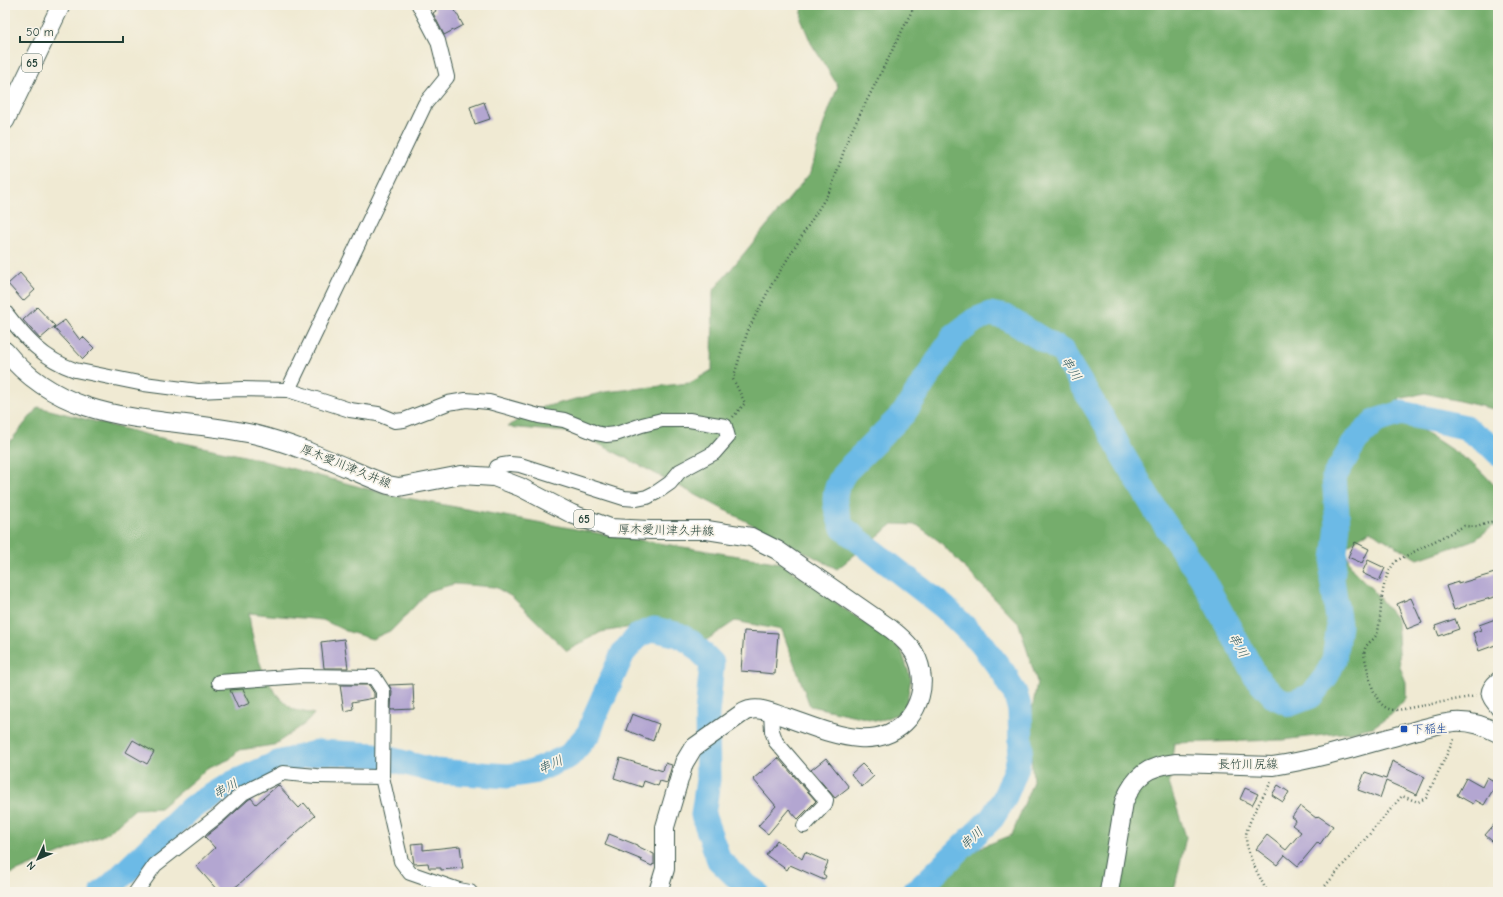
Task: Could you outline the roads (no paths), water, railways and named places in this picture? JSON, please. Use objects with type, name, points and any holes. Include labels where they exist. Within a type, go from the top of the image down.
[{"type":"main road","name":"65","points":[[5,121],[61,5]]},
{"type":"main road","name":"厚木愛川津久井線","points":[[5,351],[25,372],[45,388],[69,401],[99,411],[256,435],[298,447],[388,485],[399,487],[461,475],[494,477],[520,487],[572,514],[610,528],[707,530],[752,537],[778,550],[891,629],[907,642],[913,649],[920,666],[922,687],[916,706],[903,725],[897,730],[881,737],[861,739],[849,737],[771,713],[750,710],[693,748],[684,763],[665,827],[665,869],[658,892]]},
{"type":"main road","name":"長竹川尻線","points":[[1109,892],[1124,802],[1130,788],[1144,773],[1151,768],[1163,764],[1176,763],[1273,766],[1316,758],[1455,722],[1470,723],[1498,733]]},
{"type":"street","points":[[288,390],[425,104],[447,77],[438,41],[419,5]]},
{"type":"street","points":[[5,312],[22,334],[55,362],[75,370],[144,384],[198,391],[242,389],[288,390],[350,410],[378,414],[395,421],[404,420],[448,404],[466,400],[489,402],[539,416],[564,420],[596,433],[606,435],[616,434],[662,420],[689,420],[725,426],[728,436],[714,453],[680,471],[670,484],[647,497],[637,499],[624,498],[520,464],[507,463],[497,467],[494,477]]},
{"type":"street","points":[[219,682],[301,676],[374,677],[383,691],[382,777],[401,861],[410,873],[470,892]]},
{"type":"street","points":[[1498,679],[1492,684],[1488,694],[1489,699],[1498,709]]},
{"type":"street","points":[[771,713],[772,731],[776,742],[826,800],[825,804],[804,826]]},
{"type":"street","points":[[136,892],[155,865],[219,815],[243,793],[283,773],[316,776],[382,777]]},
{"type":"waterway","name":"串川","points":[[914,892],[920,888],[992,818],[1004,799],[1016,770],[1021,747],[1020,710],[1015,693],[1007,681],[1006,676],[980,642],[944,607],[843,528],[837,512],[835,499],[837,486],[845,472],[904,413],[954,336],[975,320],[990,314],[1005,317],[1063,352],[1158,514],[1202,578],[1256,677],[1275,697],[1290,704],[1311,696],[1327,675],[1334,660],[1339,625],[1332,579],[1338,525],[1334,477],[1356,440],[1376,421],[1401,413],[1465,427],[1498,453]]},
{"type":"waterway","name":"串川","points":[[103,892],[191,808],[233,783],[278,763],[318,752],[375,755],[435,771],[508,776],[533,772],[569,756],[589,733],[623,653],[639,635],[654,629],[679,635],[692,643],[712,663],[707,714],[708,780],[703,815],[719,860],[744,884],[756,892]]},
{"type":"place","name":"下稲生","points":[[1404,729]]}]
